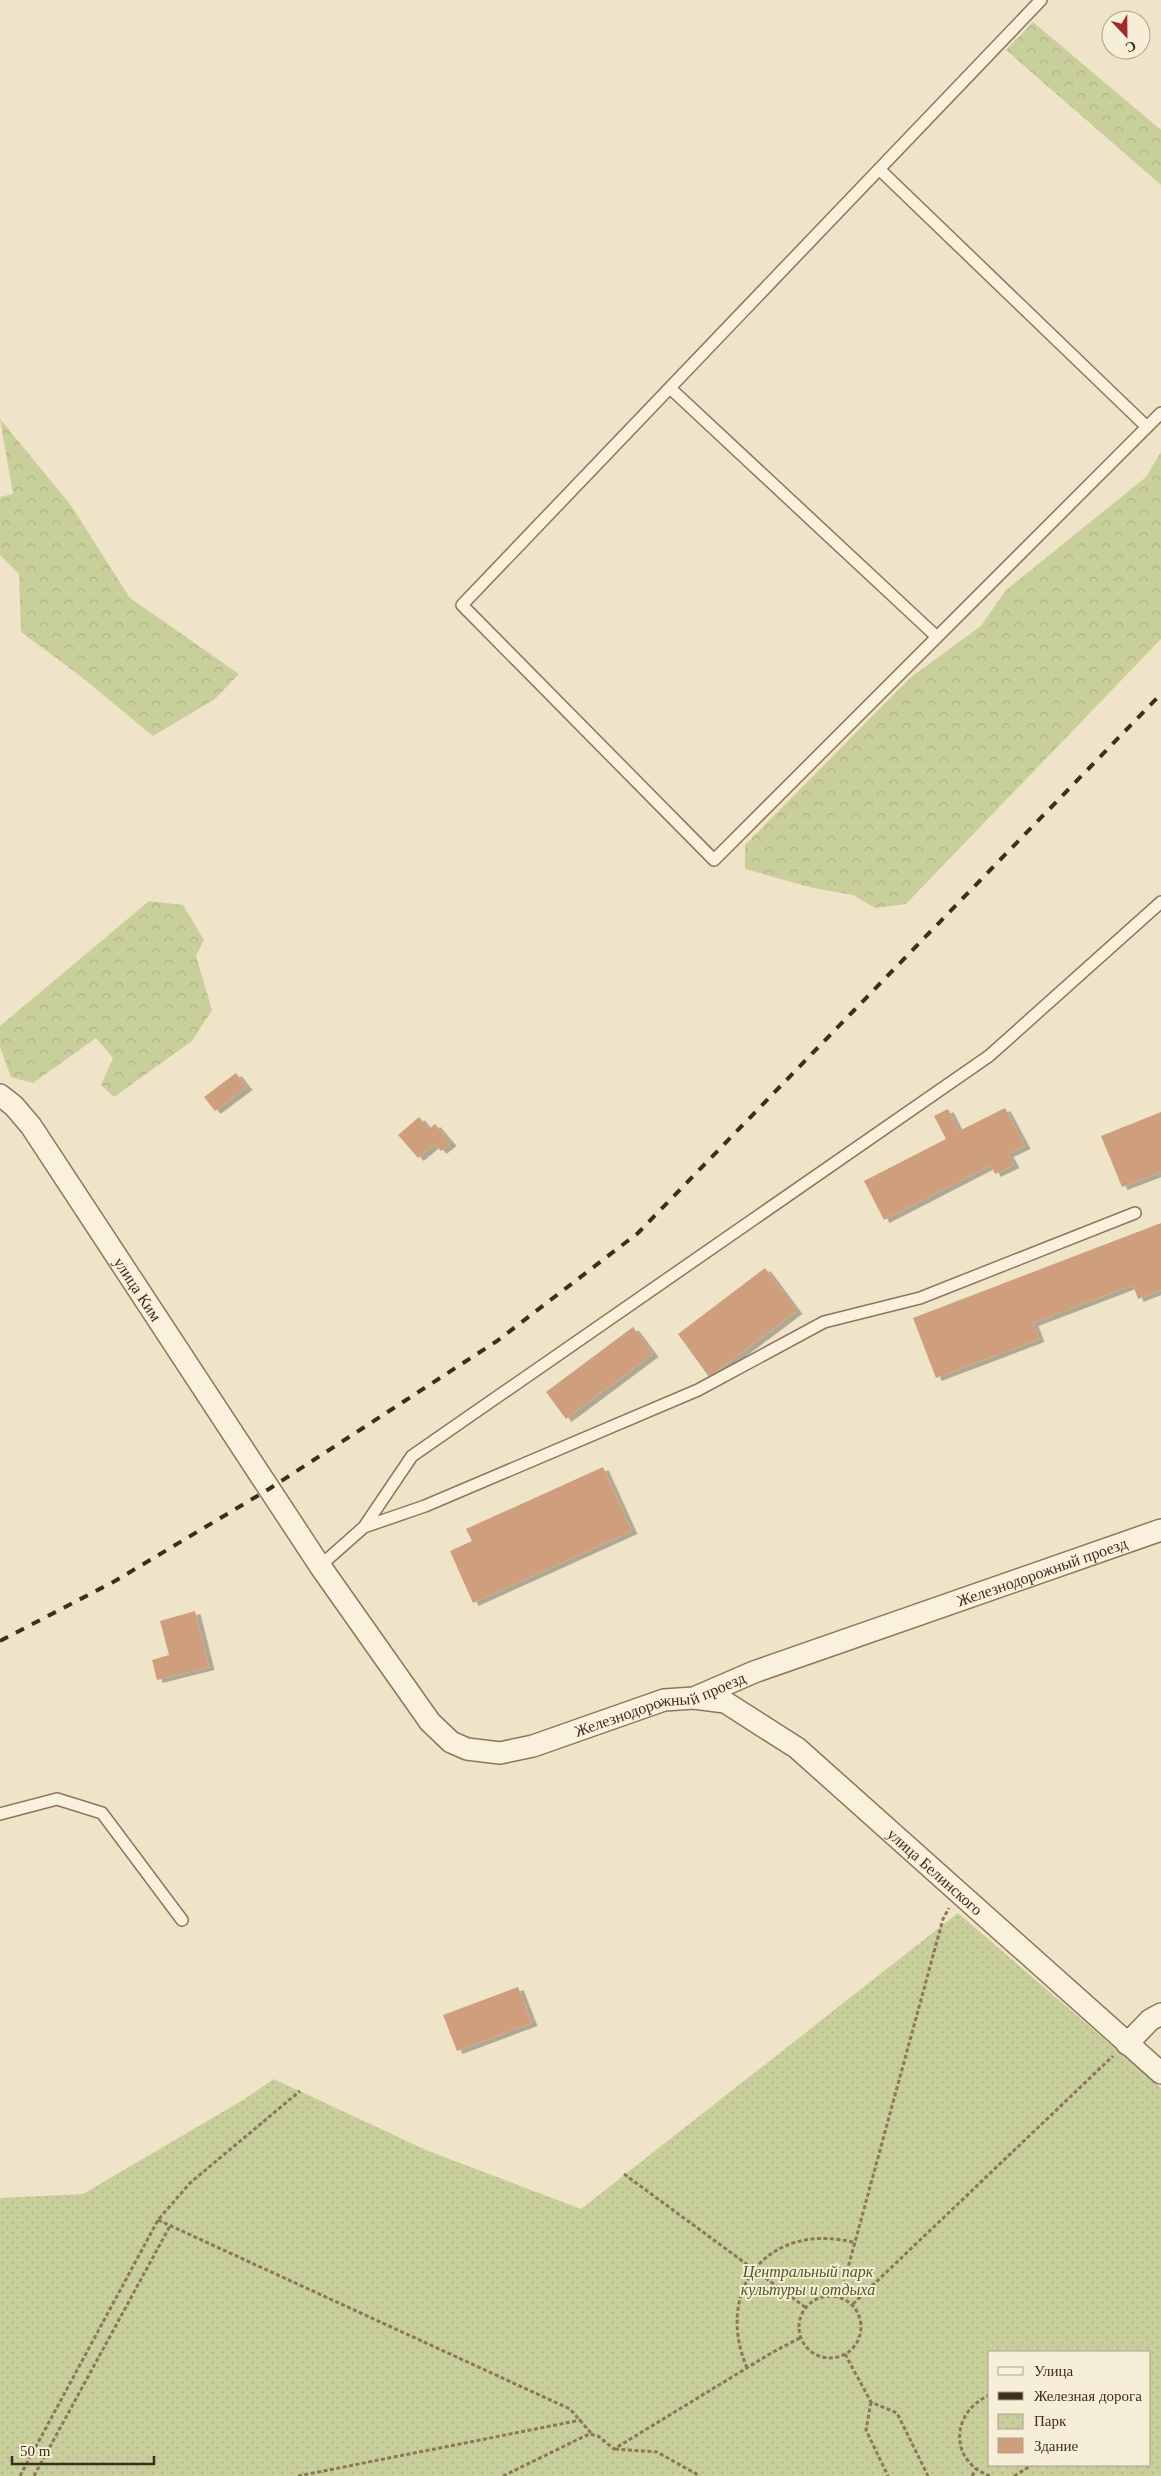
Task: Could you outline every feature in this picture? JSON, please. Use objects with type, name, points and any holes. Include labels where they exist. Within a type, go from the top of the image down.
[{"type":"street","name":"улица Ким","points":[[0,1095],[14,1106],[31,1126],[269,1488]]},
{"type":"street","name":"Железнодорожный проезд","points":[[269,1488],[320,1566],[430,1722],[451,1742],[467,1749],[500,1753],[533,1746],[664,1700],[694,1698],[754,1672],[1161,1530]]},
{"type":"street","name":"улица Белинского","points":[[694,1698],[724,1702],[797,1748],[1161,2073]]},
{"type":"street","points":[[1127,2044],[1150,2020],[1161,2014]]},
{"type":"lane","points":[[1041,0],[462,605],[714,860],[1161,412]]},
{"type":"lane","points":[[879,169],[1147,426]]},
{"type":"lane","points":[[670,388],[937,637]]},
{"type":"lane","points":[[320,1566],[364,1527],[412,1456],[989,1056],[1161,902]]},
{"type":"lane","points":[[364,1527],[425,1506],[698,1390],[824,1322],[920,1298],[1135,1213]]},
{"type":"lane","points":[[0,1814],[57,1798],[102,1813],[182,1920]]},
{"type":"path","points":[[840,2297],[942,1919],[946,1911],[961,1895]]},
{"type":"path","points":[[853,2304],[1127,2044]]},
{"type":"path","points":[[20,2476],[158,2220],[190,2183],[300,2091]]},
{"type":"path","points":[[624,2174],[805,2307]]},
{"type":"path","points":[[158,2220],[570,2409],[581,2420],[586,2430],[614,2448],[657,2452],[700,2476]]},
{"type":"path","points":[[34,2476],[170,2226]]},
{"type":"path","points":[[747,2368],[738,2348],[735,2327],[737,2305],[745,2285],[754,2270],[773,2252],[792,2242],[814,2237],[828,2237],[856,2243]]},
{"type":"path","points":[[822,2296],[840,2297],[853,2304],[861,2319],[861,2329],[854,2347],[845,2354],[827,2358],[809,2351],[800,2338],[798,2324],[805,2307],[813,2300],[822,2296]]},
{"type":"path","points":[[614,2448],[800,2338]]},
{"type":"path","points":[[845,2354],[871,2402],[866,2430],[888,2476]]},
{"type":"path","points":[[988,2396],[970,2407],[960,2427],[961,2448],[966,2459],[976,2469],[990,2476]]},
{"type":"path","points":[[871,2402],[897,2413],[928,2476]]},
{"type":"path","points":[[298,2476],[581,2420]]},
{"type":"path","points":[[503,2476],[591,2434]]},
{"type":"path","points":[[1014,2476],[1030,2466]]},
{"type":"path","points":[[972,2476],[976,2469]]},
{"type":"green space","points":[[1033,22],[1161,130],[1161,185],[1006,50]]},
{"type":"green space","points":[[0,419],[70,504],[130,598],[239,674],[215,699],[153,736],[79,675],[21,632],[19,574],[0,555],[0,497],[13,494]]},
{"type":"green space","points":[[1161,452],[1161,639],[906,904],[875,908],[853,895],[813,888],[745,869],[745,845],[911,677],[981,626],[1006,590],[1146,477]]},
{"type":"green space","points":[[149,901],[183,905],[204,940],[196,956],[212,1010],[192,1041],[114,1097],[101,1085],[113,1058],[96,1038],[33,1083],[11,1077],[0,1047],[0,1026]]},
{"type":"green space","name":"Центральный парк культуры и отдыха","points":[[958,1913],[1161,2088],[1161,2476],[0,2476],[0,2198],[83,2194],[243,2100],[274,2079],[426,2150],[581,2209]]},
{"type":"building","points":[[236,1073],[247,1087],[215,1111],[204,1097]]},
{"type":"building","points":[[1005,1108],[1025,1146],[1008,1154],[1014,1165],[995,1174],[991,1165],[884,1220],[864,1181],[946,1139],[934,1116],[948,1109],[959,1131]]},
{"type":"building","points":[[1161,1112],[1161,1172],[1122,1187],[1101,1136]]},
{"type":"building","points":[[419,1117],[429,1129],[435,1124],[451,1143],[441,1151],[435,1144],[418,1158],[398,1135]]},
{"type":"building","points":[[1161,1223],[1161,1290],[1138,1299],[1133,1285],[1033,1323],[1039,1339],[936,1378],[913,1318]]},
{"type":"building","points":[[765,1268],[797,1311],[709,1377],[678,1334]]},
{"type":"building","points":[[633,1327],[653,1354],[566,1419],[546,1392]]},
{"type":"building","points":[[603,1467],[632,1531],[473,1603],[450,1551],[472,1541],[466,1529]]},
{"type":"building","points":[[195,1611],[209,1667],[157,1680],[152,1660],[169,1655],[160,1621]]},
{"type":"building","points":[[518,1987],[532,2023],[457,2051],[443,2015]]},
{"type":"railway","points":[[0,1641],[115,1581],[269,1489],[497,1341],[638,1233],[1161,694]]}]
